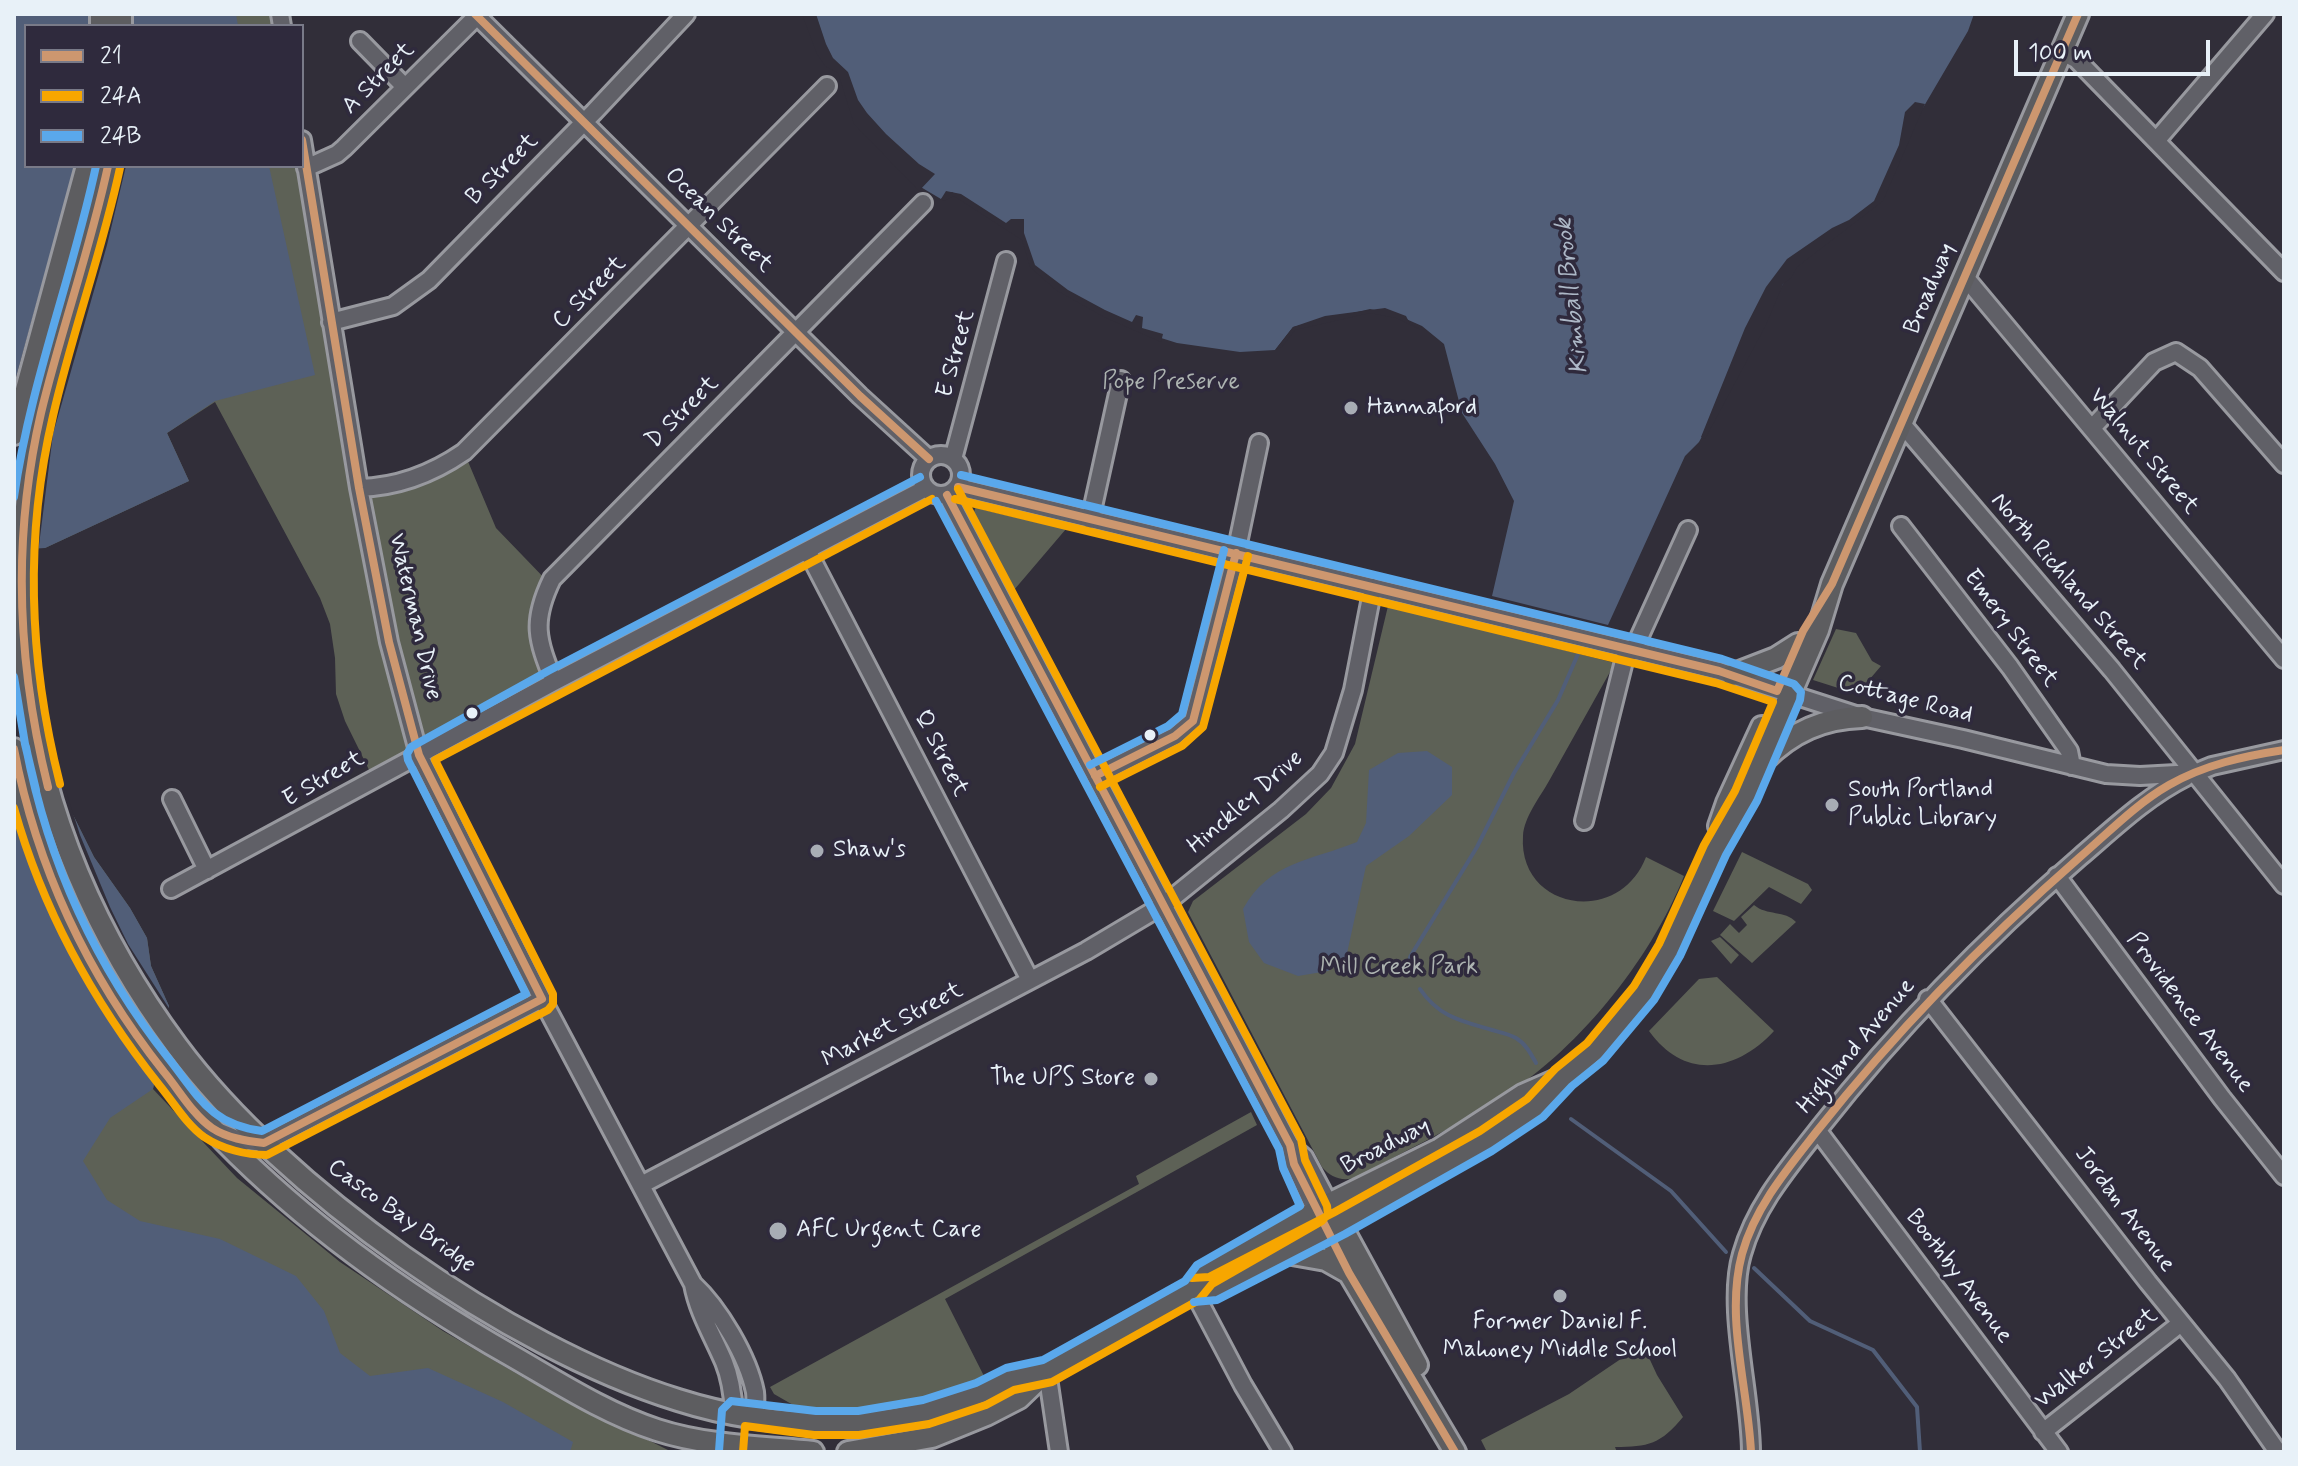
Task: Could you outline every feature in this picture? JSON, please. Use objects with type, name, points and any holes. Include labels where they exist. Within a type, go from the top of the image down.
[{"type":"main road","name":"Broadway","points":[[848,1452],[932,1437],[986,1415],[1019,1398],[1047,1371],[1193,1290],[1212,1289],[1332,1227],[1486,1141],[1535,1108],[1612,1034],[1644,993],[1670,950],[1715,850],[1733,822],[1761,762],[1798,644],[1832,584],[2078,14]]},
{"type":"main road","points":[[14,434],[86,168]]},
{"type":"main road","name":"Casco Bay Bridge","points":[[108,168],[88,254],[52,373],[32,456],[22,544],[21,619],[27,681],[44,774],[79,879],[107,937],[180,1051],[232,1111],[264,1143],[363,1225],[454,1289],[559,1350],[643,1388],[680,1401],[744,1415]]},
{"type":"main road","name":"Broadway","points":[[1715,850],[1727,803],[1818,630],[1832,584]]},
{"type":"main road","points":[[1732,675],[1776,658],[1798,644]]},
{"type":"main road","points":[[1761,762],[1788,739],[1813,725],[1862,717]]},
{"type":"main road","points":[[14,749],[39,847],[74,935],[104,987],[136,1036],[211,1128],[275,1189],[319,1226],[421,1301],[582,1397],[658,1431],[732,1448],[813,1452]]},
{"type":"main road","name":"Broadway","points":[[1193,1290],[1203,1275],[1216,1267],[1440,1149],[1523,1095],[1564,1077]]},
{"type":"main road","points":[[1323,1208],[1349,1273],[1455,1452]]},
{"type":"main road","points":[[1332,1227],[1418,1367],[1427,1402]]},
{"type":"main road","points":[[1281,1252],[1326,1260],[1349,1273]]},
{"type":"main road","name":"Broadway","points":[[744,1415],[815,1423],[881,1421],[948,1406],[1010,1379],[1047,1371]]},
{"type":"main road","name":"Waterman Drive","points":[[732,1448],[744,1415]]},
{"type":"main road","name":"Waterman Drive","points":[[744,1415],[753,1449]]},
{"type":"main road","points":[[658,1431],[687,1452]]},
{"type":"street","name":"B Street","points":[[331,322],[383,311],[412,295],[584,123],[686,14]]},
{"type":"street","points":[[2156,141],[2265,14]]},
{"type":"street","name":"Ocean Street","points":[[477,15],[869,405],[929,459]]},
{"type":"street","name":"A Street","points":[[306,168],[337,154],[477,15]]},
{"type":"street","points":[[360,41],[405,87]]},
{"type":"street","points":[[2062,52],[2076,59],[2284,272]]},
{"type":"street","name":"C Street","points":[[359,488],[379,487],[423,476],[464,452],[827,86]]},
{"type":"street","name":"Waterman Drive","points":[[304,154],[359,488],[389,642],[419,755],[542,999],[693,1284],[709,1299],[737,1346],[755,1390],[744,1415]]},
{"type":"street","name":"D Street","points":[[554,682],[538,634],[540,604],[552,579],[923,203]]},
{"type":"street","name":"E Street","points":[[953,459],[1006,261]]},
{"type":"street","name":"Walnut Street","points":[[1965,277],[2284,659]]},
{"type":"street","points":[[2092,428],[2154,362],[2176,352],[2200,368],[2284,464]]},
{"type":"street","points":[[1090,520],[1121,380]]},
{"type":"street","name":"North Richland Street","points":[[1902,424],[2112,670],[2284,885]]},
{"type":"street","points":[[1095,776],[1175,736],[1193,721],[1236,553],[1259,443]]},
{"type":"street","points":[[953,491],[936,495],[926,488],[921,476],[929,459],[941,455],[953,459],[961,469],[953,491],[1095,776],[1290,1145],[1304,1157],[1323,1208]]},
{"type":"street","name":"E Street","points":[[171,889],[554,682],[926,488]]},
{"type":"street","name":"Cottage Road","points":[[953,491],[1236,553],[1732,675],[1862,717],[2117,776],[2195,773],[2212,766],[2284,750]]},
{"type":"street","name":"Emery Street","points":[[1901,526],[2010,667],[2069,751],[2072,766]]},
{"type":"street","points":[[1584,821],[1630,650],[1688,530]]},
{"type":"street","name":"Q Street","points":[[807,550],[1030,980]]},
{"type":"street","name":"Hinckley Drive","points":[[1165,904],[1281,810],[1327,764],[1334,753],[1353,690],[1373,587]]},
{"type":"street","name":"Highland Avenue","points":[[1751,1452],[1751,1421],[1737,1285],[1741,1256],[1757,1214],[1864,1072],[1928,999],[1998,930],[2135,809],[2169,785],[2195,773]]},
{"type":"street","points":[[172,799],[207,870]]},
{"type":"street","name":"Providence Avenue","points":[[2057,876],[2284,1176]]},
{"type":"street","name":"Market Street","points":[[641,1185],[1030,980],[1165,904]]},
{"type":"street","points":[[211,1128],[239,1140],[264,1143],[542,999]]},
{"type":"street","name":"Jordan Avenue","points":[[1928,999],[2227,1379],[2278,1452]]},
{"type":"street","name":"Boothby Avenue","points":[[1818,1131],[2059,1452]]},
{"type":"street","points":[[1193,1290],[1282,1452]]},
{"type":"street","name":"Walker Street","points":[[2043,1432],[2181,1323]]},
{"type":"street","points":[[1047,1371],[1059,1452]]},
{"type":"green space","points":[[14,14],[280,14],[282,24],[24,24],[24,168],[302,168],[359,487],[379,487],[464,452],[496,528],[550,584],[540,604],[554,682],[374,780],[345,721],[336,694],[330,624],[320,598],[215,402],[167,433],[189,481],[45,548]]},
{"type":"green space","points":[[976,506],[1066,529],[1014,590],[974,512]]},
{"type":"green space","name":"Mill Creek Park","points":[[1388,606],[1615,663],[1529,814],[1523,836],[1526,861],[1536,880],[1553,894],[1572,900],[1594,901],[1615,894],[1633,879],[1646,857],[1684,876],[1651,940],[1630,972],[1607,1003],[1554,1058],[1496,1101],[1462,1121],[1357,1177],[1342,1179],[1329,1174],[1322,1167],[1188,912],[1193,901],[1306,814],[1331,788],[1355,744]]},
{"type":"green space","points":[[1836,629],[1856,633],[1872,661],[1881,666],[1857,694],[1813,680]]},
{"type":"green space","points":[[14,696],[94,857],[147,938],[151,966],[169,1006],[153,1089],[237,1178],[340,1262],[443,1331],[526,1379],[672,1452],[14,1452]]},
{"type":"green space","points":[[1742,852],[1808,884],[1812,890],[1801,904],[1769,887],[1734,921],[1713,911]]},
{"type":"green space","points":[[1754,905],[1796,922],[1752,963],[1720,935],[1730,924],[1739,933],[1747,925],[1741,917]]},
{"type":"green space","points":[[1720,937],[1739,955],[1731,964],[1711,941]]},
{"type":"green space","points":[[1717,977],[1774,1031],[1744,1055],[1711,1065],[1694,1064],[1678,1058],[1663,1047],[1649,1031],[1699,979]]},
{"type":"green space","points":[[1251,1112],[1257,1125],[945,1299],[986,1380],[917,1403],[834,1413],[807,1413],[774,1394],[770,1387],[1139,1184],[1136,1176]]},
{"type":"green space","points":[[1637,1348],[1645,1349],[1683,1417],[1661,1438],[1645,1445],[1615,1447],[1617,1452],[1487,1452],[1481,1440],[1569,1394]]},
{"type":"water","points":[[14,14],[236,14],[238,24],[24,24],[24,168],[269,168],[315,375],[215,401],[167,433],[189,481],[45,548],[14,550]]},
{"type":"water","points":[[807,14],[1974,14],[1968,31],[1910,130],[1878,203],[1793,265],[1699,442],[1685,456],[1608,625],[1492,596],[1514,501],[1495,464],[1462,413],[1444,344],[1422,326],[1397,315],[1370,309],[1293,327],[1275,350],[1240,352],[1177,343],[1139,331],[1059,287],[1033,265],[1025,238],[952,192],[941,199],[919,186],[857,121],[842,70],[828,63]]},
{"type":"water","points":[[14,696],[94,857],[147,938],[151,966],[169,1006],[153,1089],[110,1118],[83,1161],[107,1200],[140,1221],[220,1239],[296,1276],[324,1311],[340,1353],[370,1376],[428,1368],[503,1402],[573,1442],[570,1452],[14,1452]]},
{"type":"water","points":[[1427,751],[1452,767],[1452,795],[1409,836],[1366,866],[1346,958],[1328,971],[1298,976],[1264,963],[1249,942],[1243,909],[1254,893],[1266,881],[1292,865],[1357,842],[1366,823],[1369,770],[1398,753]]},
{"type":"pier","points":[[802,14],[816,14],[833,58],[848,72],[858,100],[867,113],[919,164],[935,174],[919,191],[854,124],[838,73],[825,66],[817,54]]},
{"type":"pier","points":[[1915,102],[1925,104],[1883,201],[1797,267],[1783,284],[1766,325],[1705,439],[1701,437],[1745,328],[1766,287],[1787,259],[1874,201],[1899,145],[1905,112]]},
{"type":"pier","points":[[74,168],[126,168],[53,434],[38,553],[14,554],[14,384]]},
{"type":"pier","points":[[946,191],[961,194],[1006,223],[1011,219],[1024,219],[1024,233],[1035,265],[1068,290],[1105,310],[1132,322],[1136,315],[1143,317],[1142,328],[1163,334],[1161,342],[1104,317],[1056,290],[1030,267],[1022,240],[954,196],[944,201],[941,199]]},
{"type":"pier","points":[[1385,308],[1406,316],[1410,324],[1421,330],[1396,318],[1370,313],[1295,330],[1282,347],[1275,350],[1293,327],[1325,316]]},
{"type":"pier","points":[[14,692],[66,791],[80,835],[128,944],[172,1013],[158,1087],[133,1056],[91,992],[46,898],[14,800]]},
{"type":"waterway","name":"Kimball Brook","points":[[1412,974],[1410,957],[1477,847],[1514,773],[1558,700],[1578,654]]},
{"type":"waterway","name":"Kimball Brook","points":[[1420,989],[1435,1006],[1452,1017],[1516,1038],[1536,1063]]},
{"type":"waterway","name":"Kimball Brook","points":[[1571,1119],[1671,1191],[1726,1252]]},
{"type":"waterway","name":"Kimball Brook","points":[[1754,1268],[1810,1321],[1873,1350],[1917,1407],[1920,1452]]},
{"type":"transit line","name":"21","points":[[475,14],[860,396],[929,459]]},
{"type":"transit line","name":"21","points":[[958,487],[1719,671],[1777,691],[1803,631],[1832,584],[2078,14]]},
{"type":"transit line","name":"21","points":[[14,749],[36,837],[69,920],[89,959],[137,1035],[192,1109],[218,1131],[264,1143],[542,999],[419,755],[389,642],[359,488],[304,152]]},
{"type":"transit line","name":"24B","points":[[14,497],[30,413],[96,168]]},
{"type":"transit line","name":"21","points":[[48,787],[30,694],[25,647],[22,554],[26,507],[41,413],[108,168]]},
{"type":"transit line","name":"24A","points":[[60,784],[42,692],[37,646],[34,554],[38,508],[53,416],[120,168]]},
{"type":"transit line","name":"24B","points":[[961,475],[1722,659],[1794,684],[1801,692],[1757,801],[1726,855],[1680,956],[1654,1000],[1603,1061],[1572,1086],[1543,1117],[1492,1151],[1345,1234],[1217,1300],[1194,1302]]},
{"type":"transit line","name":"24B","points":[[26,747],[35,790],[62,872],[78,912],[119,988],[207,1107],[230,1122],[262,1131],[526,994],[408,760],[411,747],[548,671],[920,477]]},
{"type":"transit line","name":"24A","points":[[743,1452],[745,1426],[814,1435],[859,1435],[929,1424],[986,1405],[1014,1390],[1052,1382],[1199,1300],[1212,1284],[1322,1221],[1328,1214],[1305,1160],[1301,1139],[958,489]]},
{"type":"transit line","name":"21","points":[[947,495],[1290,1145],[1294,1164],[1349,1273],[1455,1452]]},
{"type":"transit line","name":"24A","points":[[14,808],[40,883],[73,954],[92,989],[136,1054],[186,1120],[204,1137],[234,1150],[267,1155],[548,1010],[553,1004],[553,994],[435,760],[932,499]]},
{"type":"transit line","name":"24A","points":[[955,499],[1716,683],[1773,702],[1735,791],[1704,845],[1659,944],[1634,986],[1587,1043],[1555,1069],[1527,1099],[1480,1131],[1333,1213],[1209,1277],[1192,1278]]},
{"type":"transit line","name":"24B","points":[[719,1451],[722,1410],[731,1401],[816,1411],[858,1411],[923,1400],[976,1383],[1006,1368],[1043,1360],[1185,1281],[1197,1265],[1300,1206],[1283,1168],[1279,1149],[936,501]]},
{"type":"transit line","name":"24B","points":[[1090,765],[1168,726],[1182,714],[1224,550]]},
{"type":"transit line","name":"21","points":[[1095,776],[1175,736],[1193,721],[1236,553]]},
{"type":"transit line","name":"24A","points":[[1100,787],[1182,746],[1203,727],[1248,556]]},
{"type":"transit line","name":"24B","points":[[14,677],[36,790]]},
{"type":"transit line","name":"21","points":[[1751,1452],[1739,1353],[1737,1278],[1755,1220],[1795,1159],[1847,1094],[1942,988],[2044,889],[2134,810],[2169,785],[2196,772],[2239,758],[2284,750]]},
{"type":"place","name":"Hannaford","points":[[1351,408]]},
{"type":"place","name":"South Portland Public Library","points":[[1832,805]]},
{"type":"place","name":"Shaw's","points":[[817,851]]},
{"type":"place","name":"The UPS Store","points":[[1151,1079]]},
{"type":"place","name":"AFC Urgent Care","points":[[778,1231]]},
{"type":"place","name":"Former Daniel F. Mahoney Middle School","points":[[1560,1296]]},
{"type":"park label","name":"Pope Preserve","points":[[1171,383]]}]
